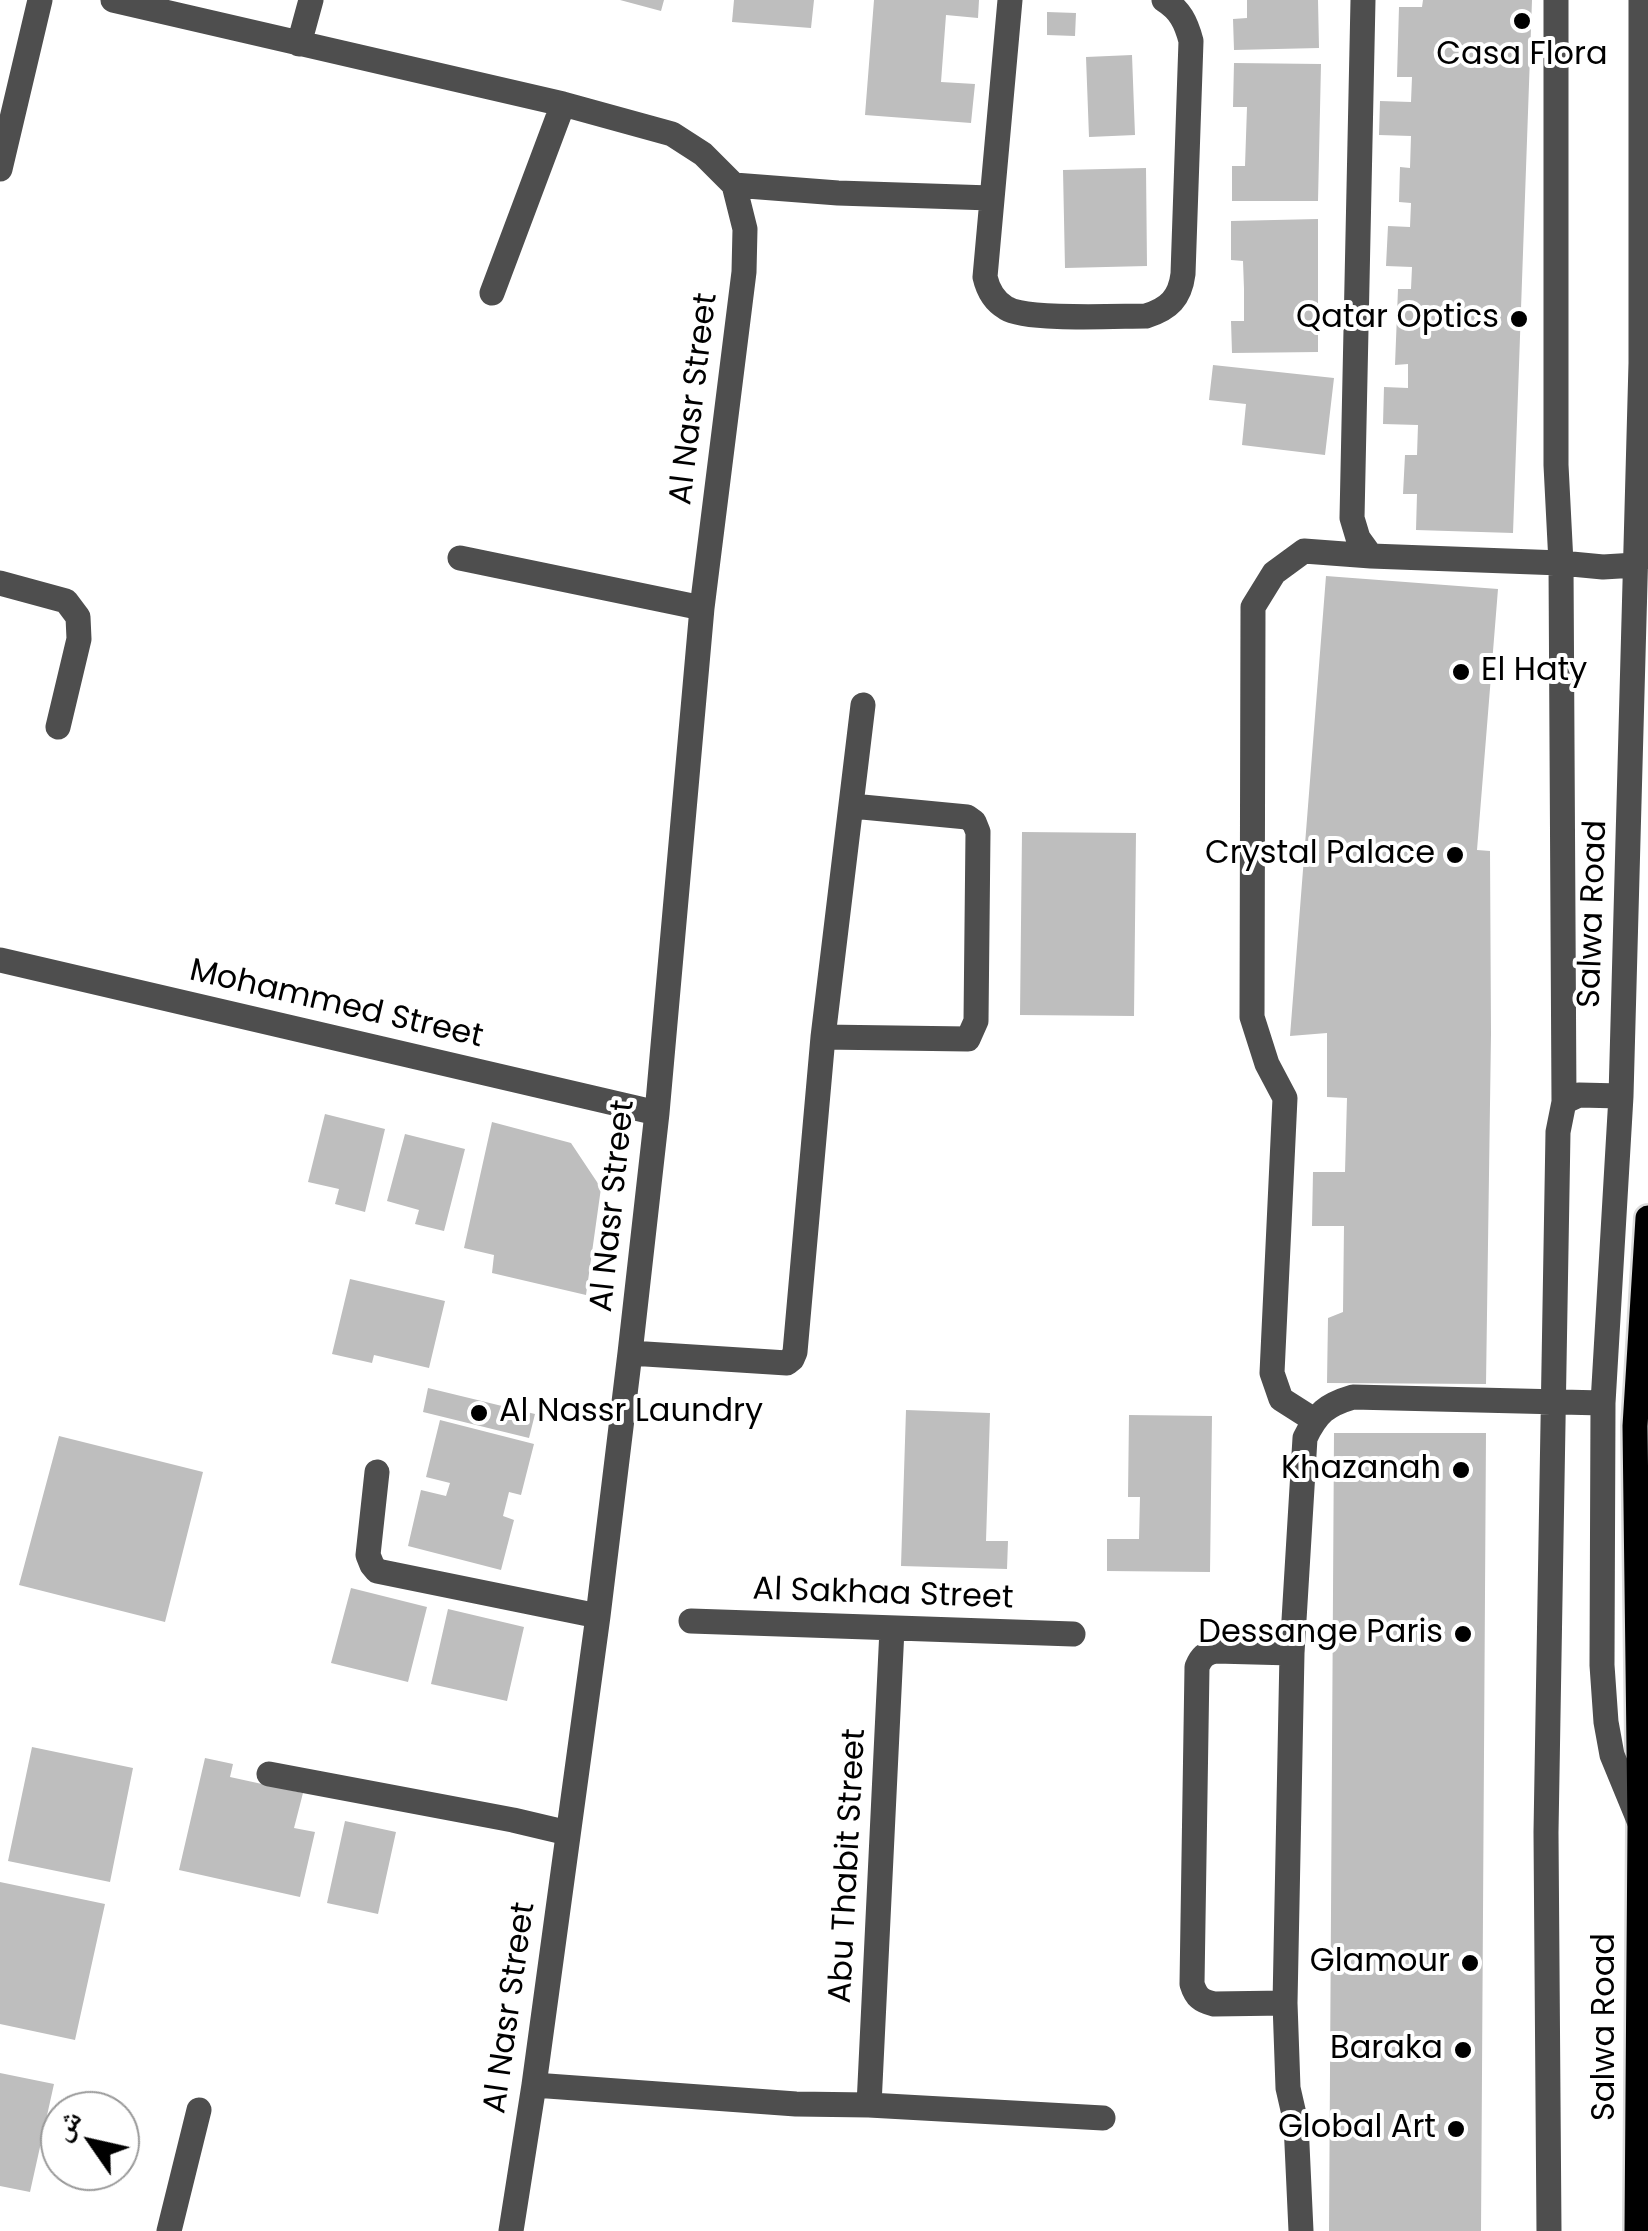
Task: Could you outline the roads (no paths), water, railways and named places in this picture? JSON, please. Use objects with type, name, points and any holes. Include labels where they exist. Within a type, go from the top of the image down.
[{"type":"main road","name":"Salwa Road","points":[[1637,2231],[1640,1824],[1635,1426],[1648,1218]]},
{"type":"street","points":[[0,169],[40,0]]},
{"type":"street","points":[[113,0],[563,104],[672,134],[703,154],[734,185],[838,194],[992,198]]},
{"type":"street","points":[[299,44],[311,0]]},
{"type":"street","points":[[1010,0],[984,277],[988,289],[1004,307],[1026,315],[1146,316],[1161,312],[1173,302],[1181,289],[1183,274],[1191,41],[1186,22],[1164,0]]},
{"type":"street","points":[[1363,0],[1352,518],[1358,538],[1371,556]]},
{"type":"street","points":[[1549,2231],[1546,1832],[1558,1132],[1564,1102],[1561,563],[1556,465],[1556,0]]},
{"type":"street","name":"Salwa Road","points":[[1640,1824],[1612,1755],[1602,1665],[1604,1403],[1622,1096],[1641,363],[1641,0]]},
{"type":"street","points":[[492,292],[563,104]]},
{"type":"street","name":"Al Nasr Street","points":[[511,2231],[598,1616],[657,1113],[702,608],[744,272],[745,228],[734,185]]},
{"type":"street","points":[[1314,1420],[1281,1399],[1272,1373],[1284,1098],[1266,1064],[1252,1017],[1252,607],[1274,573],[1304,552],[1636,566]]},
{"type":"street","points":[[460,558],[702,608]]},
{"type":"street","points":[[0,583],[66,601],[78,617],[79,639],[58,727]]},
{"type":"street","points":[[630,1353],[787,1363],[795,1352],[823,1037],[863,705]]},
{"type":"street","points":[[823,1037],[968,1039],[976,1022],[978,832],[974,822],[967,818],[852,806]]},
{"type":"street","name":"Mohammed Street","points":[[1,963],[657,1113]]},
{"type":"street","points":[[1564,1102],[1579,1095],[1622,1096]]},
{"type":"street","points":[[1301,2231],[1285,2003],[1292,1653],[1305,1438],[1314,1420],[1332,1403],[1353,1397],[1604,1403]]},
{"type":"street","points":[[377,1472],[368,1554],[377,1571],[598,1616]]},
{"type":"street","name":"Al Sakhaa Street","points":[[691,1621],[1073,1634]]},
{"type":"street","name":"Abu Thabit Street","points":[[869,2104],[892,1629]]},
{"type":"street","points":[[1285,2003],[1214,2004],[1196,1995],[1192,1984],[1197,1667],[1200,1658],[1216,1651],[1292,1653]]},
{"type":"street","points":[[269,1774],[568,1833]]},
{"type":"street","points":[[534,2084],[796,2104],[869,2104],[1103,2118]]},
{"type":"street","points":[[168,2231],[199,2110]]},
{"type":"place","name":"Casa Flora","points":[[1522,21]]},
{"type":"place","name":"Qatar Optics","points":[[1519,319]]},
{"type":"place","name":"El Haty","points":[[1461,672]]},
{"type":"place","name":"Crystal Palace","points":[[1455,855]]},
{"type":"place","name":"Al Nassr Laundry","points":[[479,1413]]},
{"type":"place","name":"Khazanah","points":[[1461,1470]]},
{"type":"place","name":"Dessange Paris","points":[[1463,1634]]},
{"type":"place","name":"Glamour","points":[[1470,1963]]},
{"type":"place","name":"Baraka","points":[[1463,2050]]},
{"type":"place","name":"Global Art","points":[[1456,2129]]}]
